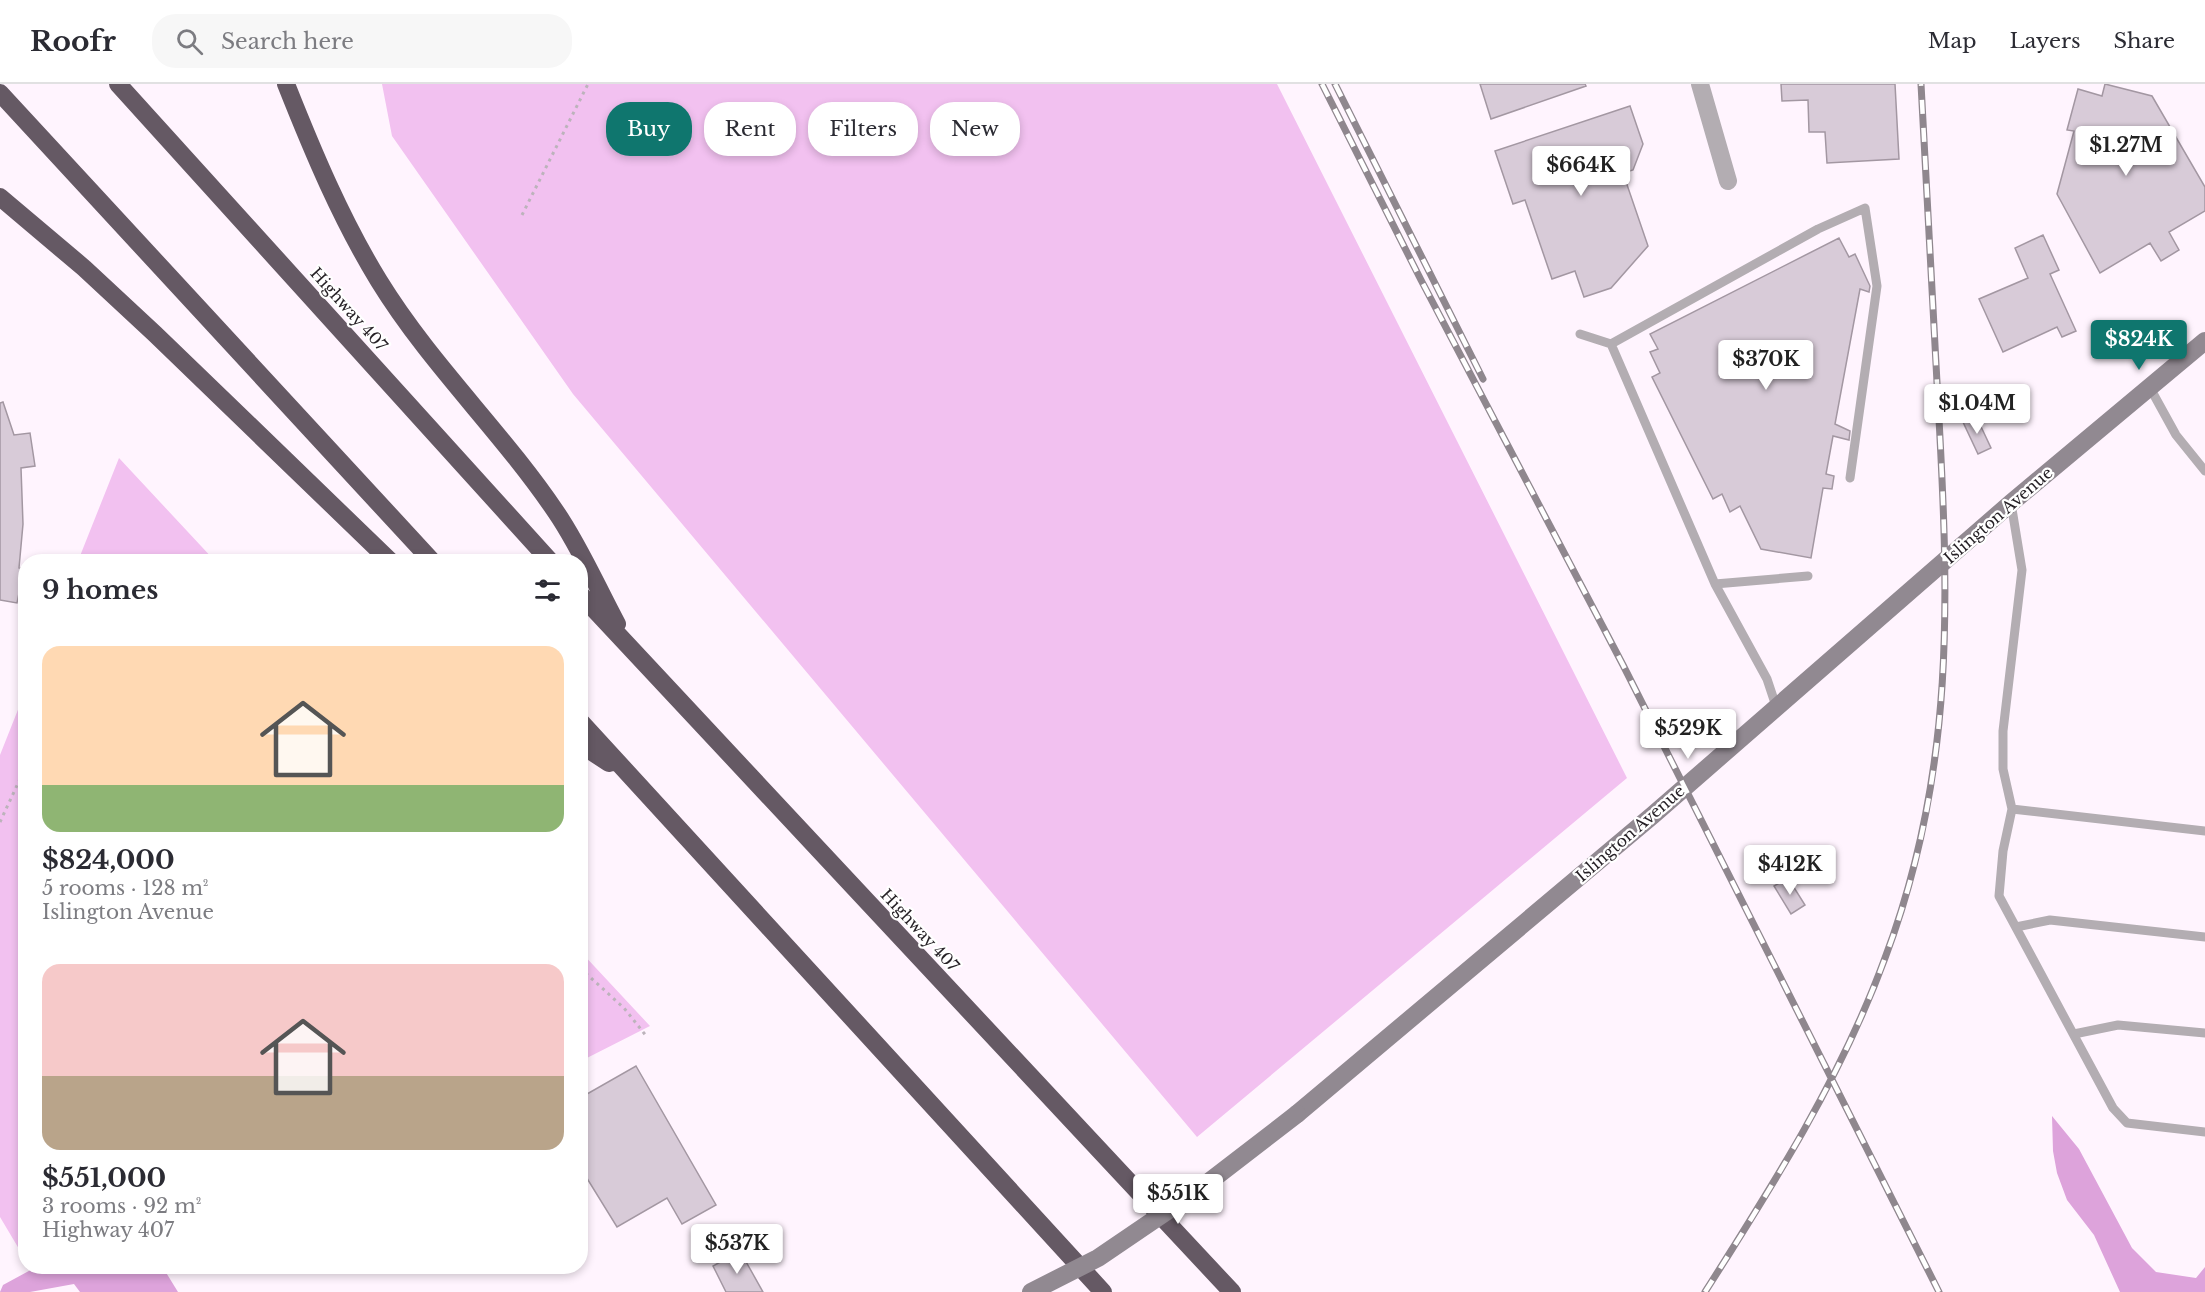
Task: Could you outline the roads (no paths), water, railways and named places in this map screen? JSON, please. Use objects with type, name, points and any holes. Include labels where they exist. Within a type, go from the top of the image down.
[{"type":"highway","name":"Highway 407","points":[[118,84],[544,554]]},
{"type":"highway","points":[[286,84],[316,160],[355,240],[380,283],[414,331],[557,513],[579,554]]},
{"type":"highway","points":[[0,93],[426,554]]},
{"type":"highway","points":[[0,196],[84,268],[383,554]]},
{"type":"highway","points":[[588,570],[631,650]]},
{"type":"highway","name":"Highway 407","points":[[588,603],[1232,1292]]},
{"type":"highway","points":[[588,730],[1103,1292]]},
{"type":"highway","points":[[588,749],[636,781]]},
{"type":"main road","name":"Islington Avenue","points":[[1031,1292],[1098,1258],[1201,1188],[1297,1114],[1653,815],[2011,502],[2205,341]]},
{"type":"street","points":[[1700,84],[1728,181]]},
{"type":"lane","points":[[1580,334],[1611,344],[1818,229],[1865,207],[1877,285],[1850,478]]},
{"type":"lane","points":[[1611,344],[1714,584],[1767,679],[1776,706]]},
{"type":"lane","points":[[2149,386],[2176,435],[2205,471]]},
{"type":"lane","points":[[2011,502],[2022,570],[2003,731],[2003,769],[2012,809],[2003,851],[1999,896],[2114,1108],[2127,1124],[2205,1132]]},
{"type":"lane","points":[[1714,584],[1808,576]]},
{"type":"lane","points":[[2012,809],[2205,831]]},
{"type":"lane","points":[[2016,927],[2050,920],[2205,937]]},
{"type":"lane","points":[[2074,1034],[2118,1025],[2205,1034]]},
{"type":"railway","points":[[1322,84],[1421,280],[1623,665],[1939,1292]]},
{"type":"railway","points":[[1335,84],[1483,379]]},
{"type":"railway","points":[[1705,1292],[1756,1212],[1804,1130],[1848,1046],[1885,958],[1908,888],[1925,819],[1936,751],[1945,614],[1942,473],[1921,84]]}]
